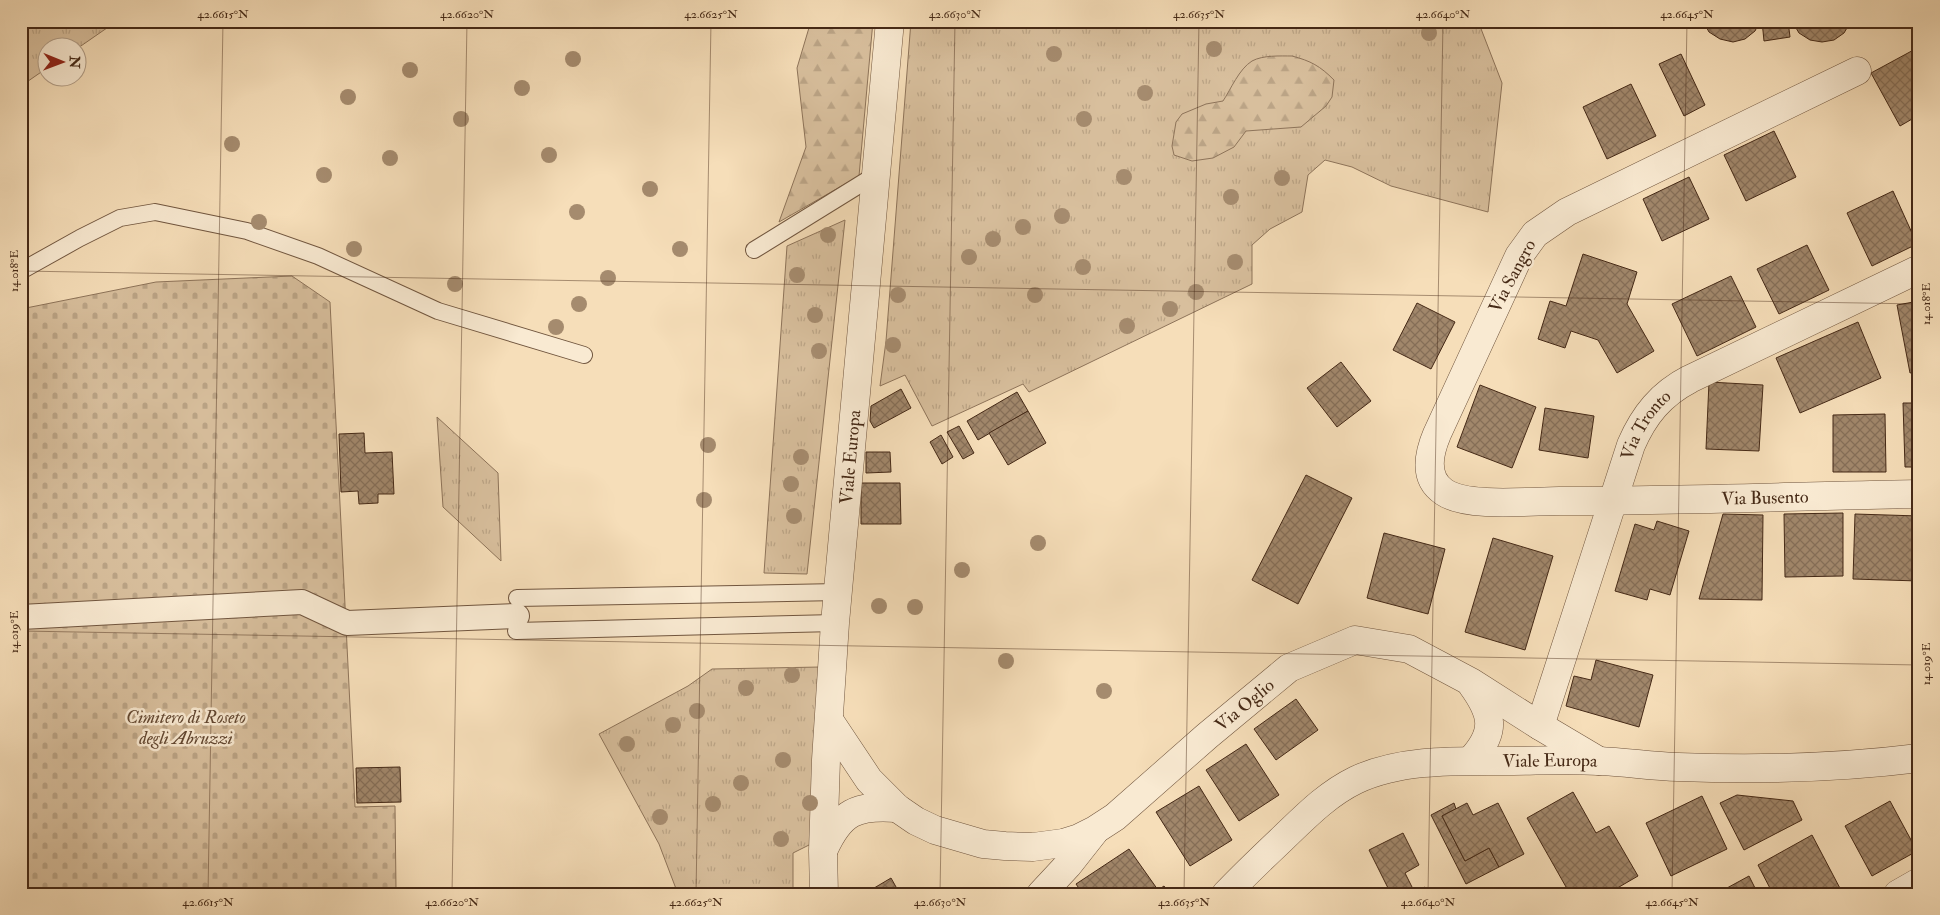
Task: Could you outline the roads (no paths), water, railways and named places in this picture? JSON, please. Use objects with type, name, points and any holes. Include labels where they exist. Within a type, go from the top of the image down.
[{"type":"street","name":"Viale Europa","points":[[824,894],[823,852],[835,623],[890,21]]},
{"type":"street","name":"Via Sangro","points":[[1612,501],[1470,500],[1442,491],[1434,481],[1430,457],[1434,442],[1519,256],[1534,234],[1557,217],[1857,71]]},
{"type":"street","name":"Via Tronto","points":[[1540,726],[1612,501],[1636,435],[1654,405],[1671,390],[1690,379],[1919,269]]},
{"type":"street","name":"Via Busento","points":[[1612,501],[1919,494]]},
{"type":"street","points":[[21,617],[302,602],[347,623],[517,615]]},
{"type":"street","name":"Via Oglio","points":[[829,720],[869,780],[897,808],[916,821],[935,830],[983,844],[1033,846],[1063,843],[1095,830],[1115,817],[1207,736],[1289,668],[1355,640],[1409,649],[1471,682],[1599,761]]},
{"type":"street","points":[[1471,682],[1485,703],[1489,719],[1486,740],[1482,748],[1471,760]]},
{"type":"street","name":"Viale Europa","points":[[1226,894],[1308,814],[1347,785],[1373,774],[1398,768],[1428,763],[1471,760],[1599,761],[1677,767],[1756,768],[1844,766],[1919,758]]},
{"type":"street","points":[[823,852],[835,826],[852,813],[867,808],[897,808]]},
{"type":"street","points":[[1041,894],[1068,865],[1095,830]]},
{"type":"street","points":[[1898,894],[1919,882]]},
{"type":"lane","points":[[754,250],[877,174]]},
{"type":"lane","points":[[21,271],[120,218],[155,212],[247,231],[318,256],[438,311],[584,355]]},
{"type":"lane","points":[[517,615],[838,592]]},
{"type":"lane","points":[[517,615],[835,623]]},
{"type":"park label","name":"Cimitero di Roseto degli Abruzzi","points":[[186,728]]}]
